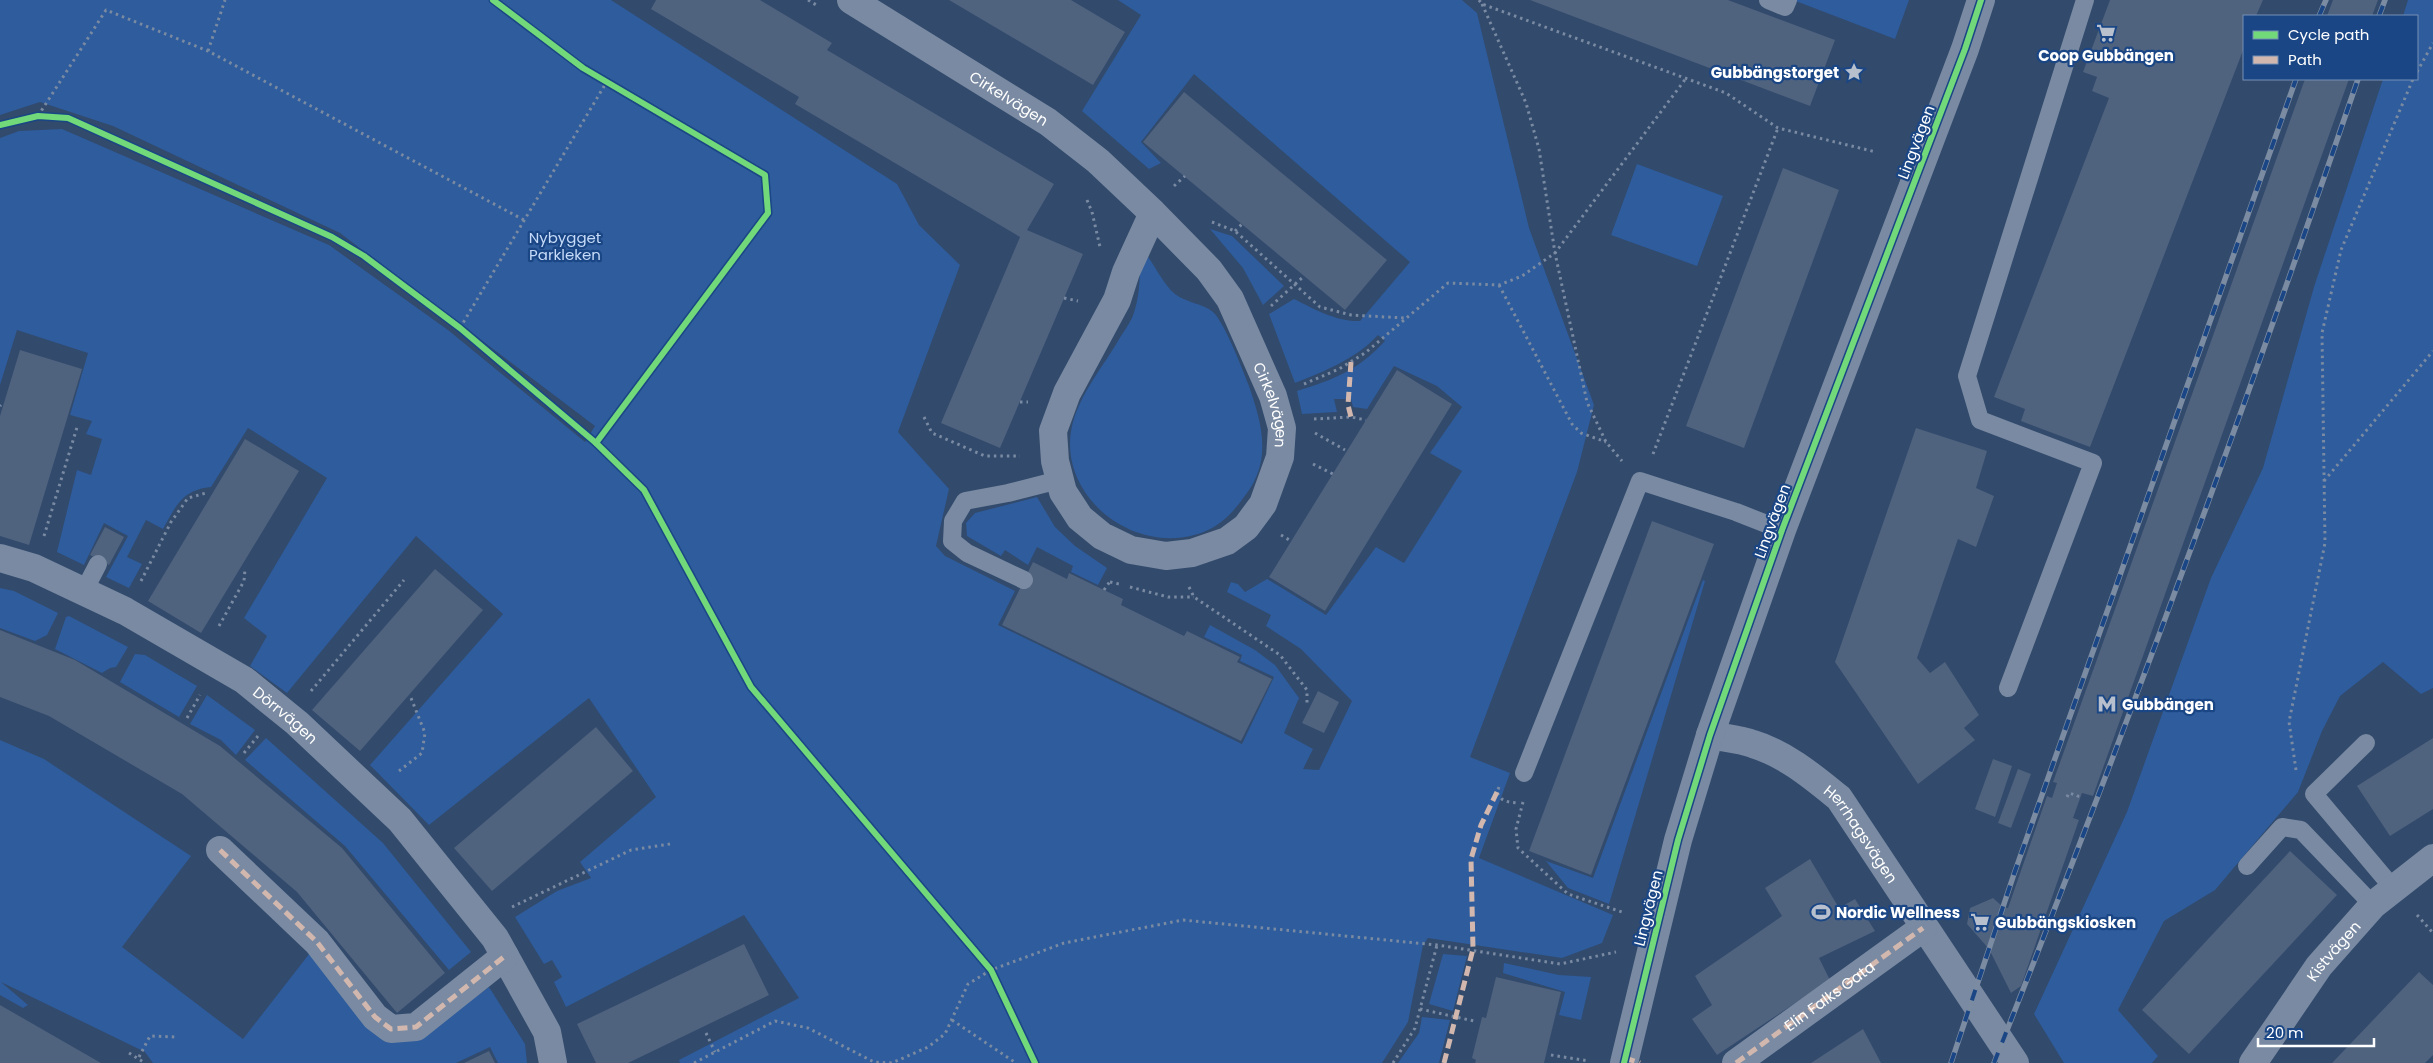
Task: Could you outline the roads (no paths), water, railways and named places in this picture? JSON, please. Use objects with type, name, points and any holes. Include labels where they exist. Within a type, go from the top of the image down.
[{"type":"street","name":"Cirkelvägen","points":[[851,0],[1048,122],[1098,162],[1154,213],[1209,270],[1230,299],[1273,396],[1282,428],[1280,457],[1273,481],[1263,504],[1246,527],[1227,541],[1192,553],[1166,556],[1131,550],[1102,536],[1080,518],[1063,492],[1049,483],[1055,461],[1053,430],[1063,402],[1117,300],[1126,272],[1154,213]]},
{"type":"street","name":"Lingvägen","points":[[1630,1061],[1678,840],[1710,735],[1782,530],[1965,49],[1981,0]]},
{"type":"street","name":"Dörrvägen","points":[[0,558],[34,568],[125,611],[244,680],[289,717],[400,820],[484,924],[505,956],[547,1032],[553,1063]]},
{"type":"street","name":"Herrhagsvägen","points":[[1710,735],[1753,744],[1789,761],[1808,773],[1839,798],[1923,928],[2015,1063]]},
{"type":"street","points":[[220,850],[317,942],[374,1017],[391,1029],[416,1027],[505,956]]},
{"type":"street","name":"Kistvägen","points":[[2253,1063],[2274,1028],[2319,966],[2383,896],[2433,858]]},
{"type":"street","name":"Elin Falks Gata","points":[[1736,1063],[1923,928]]},
{"type":"lane","points":[[1768,0],[1785,6],[1788,0]]},
{"type":"lane","points":[[2008,688],[2093,463],[1980,420],[1967,376],[2085,0]]},
{"type":"lane","points":[[1524,773],[1640,481],[1736,512],[1782,530]]},
{"type":"lane","points":[[1024,580],[968,553],[952,541],[953,520],[965,501],[1049,483]]},
{"type":"lane","points":[[84,591],[98,564]]},
{"type":"lane","points":[[2366,744],[2314,794],[2383,896]]},
{"type":"lane","points":[[2247,866],[2282,827],[2300,830],[2383,896]]},
{"type":"railway","points":[[2319,15],[2326,0]]},
{"type":"railway","points":[[2379,15],[2385,0]]},
{"type":"railway","points":[[1951,1063],[2014,874],[2296,80]]},
{"type":"railway","points":[[1994,1063],[2182,573],[2272,327],[2358,80]]},
{"type":"place","name":"Coop Gubbängen","points":[[2106,33]]},
{"type":"place","name":"Gubbängstorget","points":[[1854,72]]},
{"type":"place","name":"Gubbängen","points":[[2107,704]]},
{"type":"place","name":"Nordic Wellness","points":[[1821,912]]},
{"type":"place","name":"Gubbängskiosken","points":[[1980,922]]},
{"type":"park label","name":"Nybygget Parkleken","points":[[565,246]]}]
